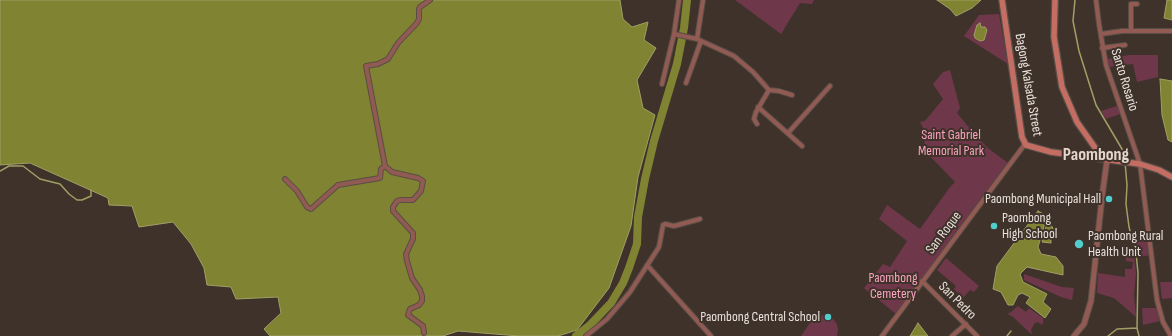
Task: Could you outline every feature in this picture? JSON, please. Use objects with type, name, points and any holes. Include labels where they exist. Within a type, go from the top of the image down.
[{"type":"main road","name":"Bagong Kalsada Street","points":[[1002,0],[1022,137],[1025,144],[1051,152],[1140,164],[1158,170],[1172,177]]},
{"type":"main road","points":[[1055,0],[1054,37],[1062,87],[1076,122],[1105,160]]},
{"type":"street","points":[[424,334],[423,326],[408,315],[410,310],[419,305],[422,301],[420,290],[412,278],[406,254],[414,239],[413,233],[393,210],[393,207],[397,201],[413,200],[421,191],[423,182],[418,178],[392,172],[386,166],[366,66],[378,64],[388,59],[398,43],[417,23],[419,19],[420,7],[430,0]]},
{"type":"street","points":[[662,84],[677,34],[679,0]]},
{"type":"street","points":[[686,83],[699,40],[703,0]]},
{"type":"street","name":"Santo Rosario","points":[[1096,0],[1102,48],[1106,65],[1140,164],[1157,300],[1163,322],[1171,336]]},
{"type":"street","points":[[1131,30],[1131,4],[1137,4]]},
{"type":"street","points":[[1100,34],[1131,30],[1172,31]]},
{"type":"street","points":[[677,34],[699,40],[734,56],[750,68],[769,90],[792,95]]},
{"type":"street","points":[[1102,48],[1125,45]]},
{"type":"street","points":[[788,133],[830,86]]},
{"type":"street","points":[[757,124],[754,119],[755,115],[758,107],[769,90]]},
{"type":"street","points":[[758,107],[802,146]]},
{"type":"street","name":"San Roque","points":[[882,336],[1025,144]]},
{"type":"street","points":[[1074,336],[1084,324],[1091,301],[1105,160]]},
{"type":"street","points":[[285,179],[297,191],[310,209],[338,185],[380,178],[380,170],[386,166]]},
{"type":"street","points":[[586,336],[607,319],[630,292],[659,247],[663,224],[674,226],[700,219]]},
{"type":"street","points":[[647,265],[711,336]]},
{"type":"street","name":"San Pedro","points":[[922,281],[977,336]]},
{"type":"street","points":[[952,336],[966,324]]},
{"type":"green space","points":[[735,0],[814,0],[812,4],[800,3],[781,34]]},
{"type":"green space","points":[[999,14],[1008,64],[964,36],[979,15]]},
{"type":"green space","points":[[1129,55],[1158,55],[1158,77],[1137,82],[1133,64],[1109,67],[1107,59]]},
{"type":"green space","points":[[950,70],[960,108],[957,113],[989,149],[1008,163],[896,314],[864,288],[883,264],[890,267],[907,241],[879,219],[887,205],[920,229],[955,182],[925,151],[924,130],[920,122],[925,121],[943,99],[933,84],[943,72]]},
{"type":"green space","points":[[1117,106],[1120,114],[1106,119],[1101,111]]},
{"type":"green space","points":[[1149,238],[1151,255],[1138,257],[1135,240]]},
{"type":"green space","points":[[1126,255],[1134,256],[1136,273],[1134,295],[1136,317],[1114,298],[1097,293],[1098,273],[1125,277],[1125,269],[1132,269],[1133,262],[1126,261]]},
{"type":"green space","points":[[946,258],[979,286],[974,292],[970,290],[963,298],[954,289],[956,286],[937,270]]},
{"type":"green space","points":[[1024,274],[1062,287],[1074,288],[1072,300],[1061,297],[1024,280]]},
{"type":"green space","points":[[1160,282],[1172,282],[1172,298],[1162,299]]},
{"type":"green space","points":[[1018,306],[1026,312],[1029,308],[1043,318],[1043,325],[1037,322],[1031,330],[1032,334],[1029,332],[1008,313]]},
{"type":"green space","points":[[1142,308],[1157,308],[1160,321],[1143,325]]},
{"type":"green space","points":[[821,315],[833,319],[837,324],[837,336],[801,336],[812,320]]},
{"type":"shaded area","points":[[0,0],[620,0],[623,19],[632,27],[648,22],[644,40],[656,48],[637,80],[643,108],[655,115],[638,177],[631,226],[609,288],[577,330],[558,336],[519,336],[458,331],[443,336],[270,336],[264,329],[281,313],[278,297],[236,299],[231,287],[207,285],[204,268],[191,244],[173,222],[139,227],[132,206],[109,205],[108,198],[30,163],[0,165]]},
{"type":"shaded area","points":[[937,0],[981,0],[972,8],[956,16],[950,9]]},
{"type":"shaded area","points":[[1167,0],[1172,0],[1172,20],[1164,18]]},
{"type":"shaded area","points":[[980,23],[981,27],[985,27],[987,30],[984,40],[980,41],[975,38],[974,35],[977,25]]},
{"type":"shaded area","points":[[1160,79],[1172,81],[1172,142],[1168,140],[1162,115]]},
{"type":"shaded area","points":[[1038,211],[1047,216],[1038,247],[1041,254],[1056,257],[1063,266],[1063,275],[1027,267],[1020,274],[1023,282],[1047,294],[1043,302],[1051,309],[1045,318],[1026,303],[1030,297],[1022,293],[1018,295],[1013,305],[1008,305],[1001,292],[993,289],[997,266]]},
{"type":"shaded area","points":[[1047,223],[1051,225],[1054,230],[1051,232],[1051,243],[1042,242]]},
{"type":"shaded area","points":[[918,323],[928,336],[910,336]]},
{"type":"waterway","points":[[576,336],[589,326],[611,303],[623,283],[637,244],[638,217],[645,179],[654,141],[677,64],[684,28],[687,0]]},
{"type":"waterway","points":[[1075,0],[1073,21],[1079,51],[1096,105],[1122,149],[1125,162],[1127,185],[1126,204],[1129,227],[1136,253],[1138,273],[1137,328],[1139,336]]},
{"type":"waterway","points":[[0,171],[9,166],[23,166],[40,179],[60,184],[77,200],[82,200],[91,196],[91,190]]},
{"type":"waterway","points":[[1108,336],[1117,329],[1137,328]]},
{"type":"waterway","points":[[1007,336],[1011,331]]},
{"type":"place","name":"Paombong Municipal Hall","points":[[1109,199]]},
{"type":"place","name":"Paombong High School","points":[[994,226]]},
{"type":"place","name":"Paombong Rural Health Unit","points":[[1079,244]]},
{"type":"place","name":"Paombong Central School","points":[[828,317]]},
{"type":"district","name":"Paombong","points":[[1096,155]]},
{"type":"park label","name":"Saint Gabriel Memorial Park","points":[[951,144]]},
{"type":"park label","name":"Paombong Cemetery","points":[[893,286]]}]
